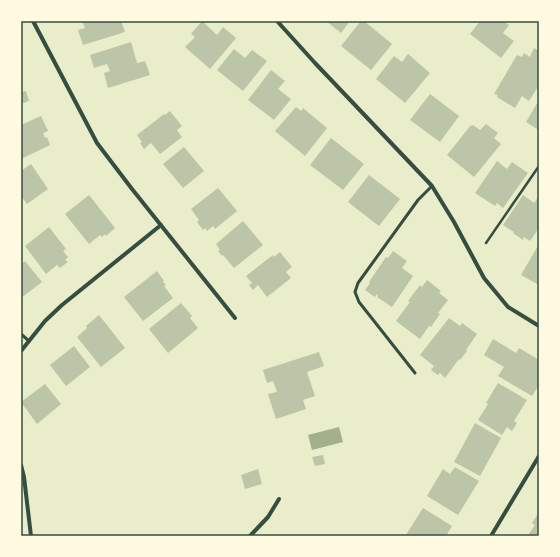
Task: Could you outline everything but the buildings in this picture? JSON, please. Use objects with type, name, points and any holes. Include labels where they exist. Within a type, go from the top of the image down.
[{"type":"street","points":[[33,21],[103,152],[236,318]]},
{"type":"street","points":[[277,21],[432,186],[454,222],[484,278],[508,307],[539,326]]},
{"type":"street","points":[[21,351],[45,321],[62,305],[161,225]]},
{"type":"street","points":[[491,536],[539,456]]},
{"type":"street","points":[[21,465],[24,477],[31,536]]},
{"type":"street","points":[[250,536],[268,517],[279,499]]},
{"type":"lane","points":[[415,374],[359,302],[355,292],[358,283],[418,200],[432,186]]},
{"type":"lane","points":[[21,334],[29,341]]},
{"type":"path","points":[[486,243],[539,166]]},
{"type":"shaded area","points":[[339,427],[343,442],[312,450],[308,435]]}]
